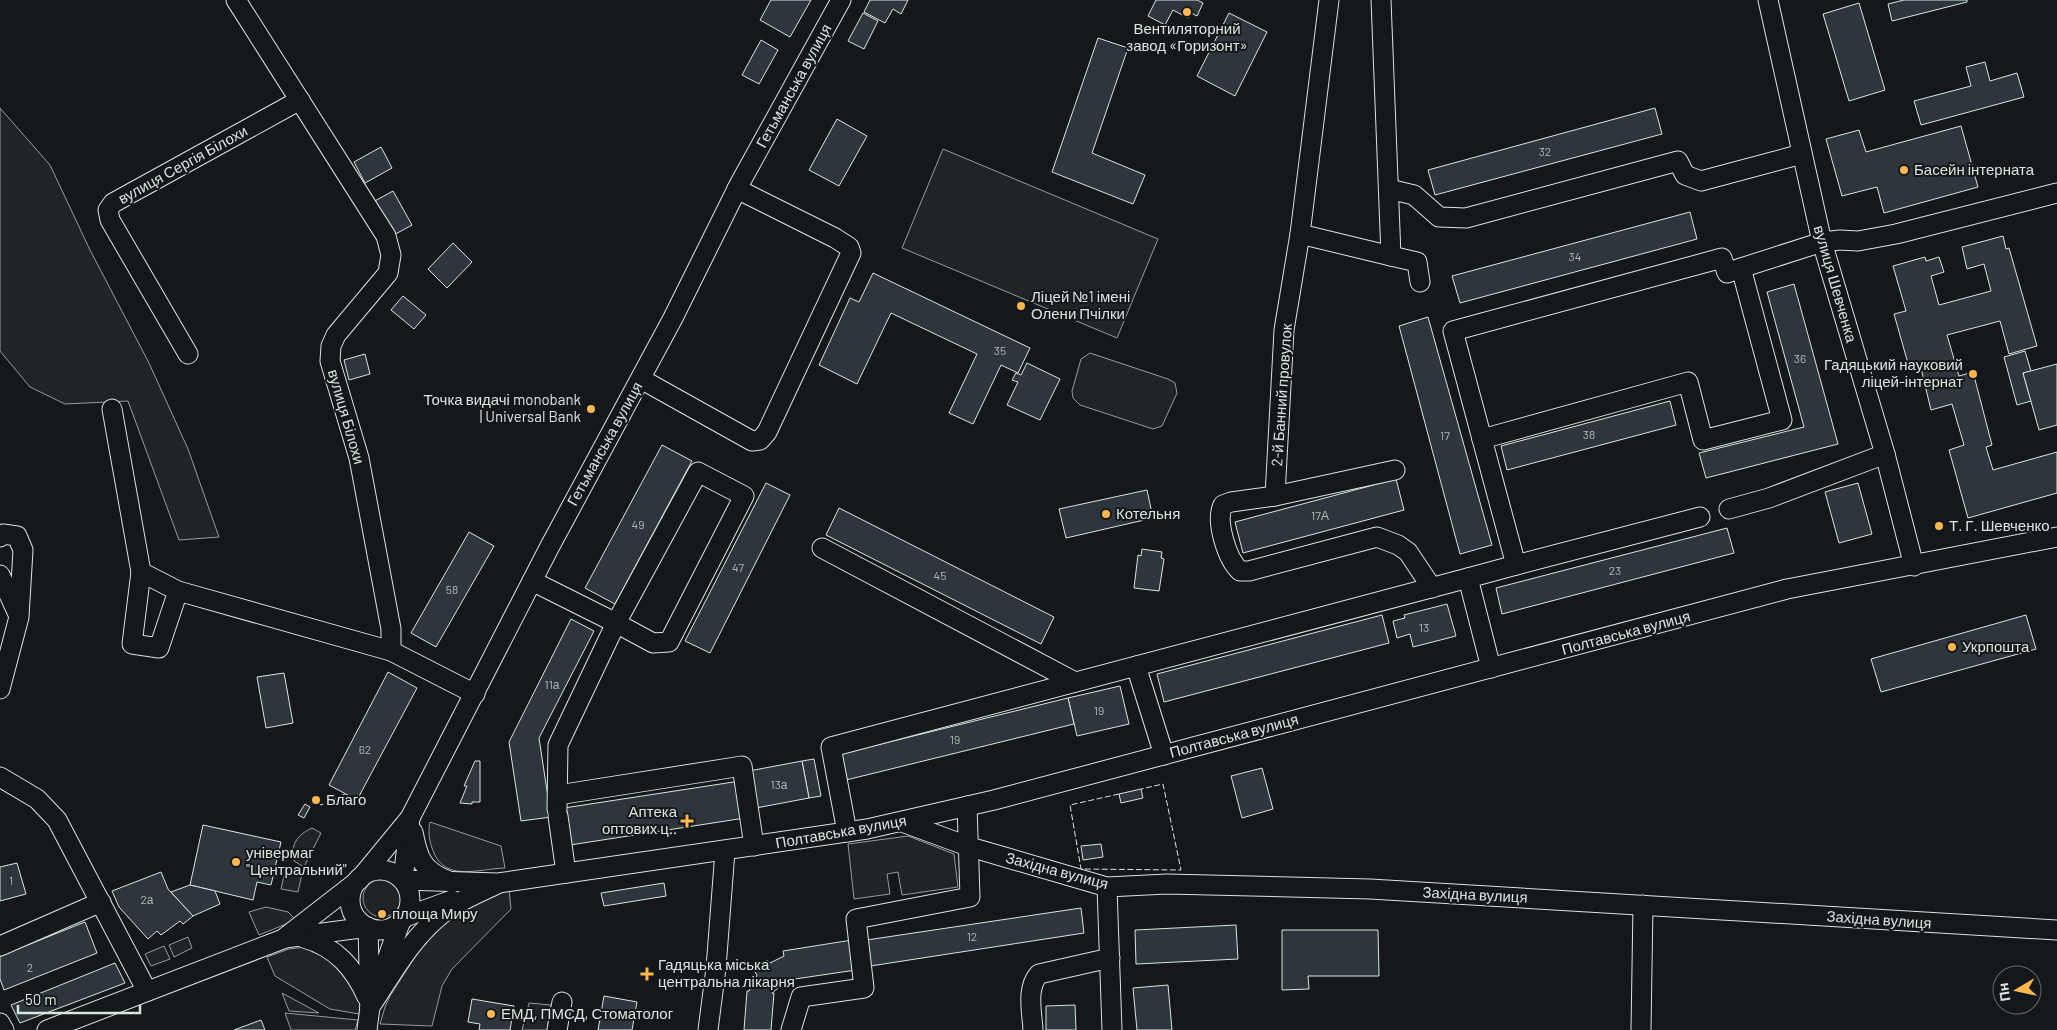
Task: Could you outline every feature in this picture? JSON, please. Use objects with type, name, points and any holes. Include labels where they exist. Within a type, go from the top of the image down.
[{"type":"street","name":"вулиця Білохи","points":[[236,0],[386,236],[390,255],[388,273],[336,335],[331,346],[330,361],[359,458],[391,629],[391,651]]},
{"type":"street","name":"Гетьманська вулиця","points":[[359,880],[410,818],[532,580],[641,379],[737,189],[841,0]]},
{"type":"street","name":"2-й Банний провулок","points":[[1275,496],[1284,330],[1300,234],[1328,0]]},
{"type":"street","points":[[1380,0],[1392,256]]},
{"type":"street","name":"вулиця Шевченка","points":[[1774,1],[1802,154],[1822,242],[1885,454],[1914,566]]},
{"type":"street","name":"вулиця Сергія Білохи","points":[[188,354],[110,220],[108,210],[112,203],[300,100]]},
{"type":"street","points":[[1389,189],[1414,195],[1439,217],[1466,218],[1678,162],[1685,175],[1701,181],[1802,154]]},
{"type":"street","points":[[641,379],[752,441],[760,440],[767,432],[851,253],[849,248],[835,238],[737,189]]},
{"type":"street","points":[[1516,565],[1453,331],[1722,258],[1727,273],[1822,242],[1858,241],[1896,234],[2057,193]]},
{"type":"street","points":[[1300,234],[1417,262],[1420,282]]},
{"type":"street","points":[[1482,439],[1688,382],[1703,440],[1782,420],[1741,268]]},
{"type":"street","points":[[112,409],[141,572],[132,644],[159,648],[178,591]]},
{"type":"street","points":[[1729,509],[1769,498],[1885,454]]},
{"type":"street","points":[[1395,470],[1275,496],[1231,502],[1223,505],[1219,514],[1229,557],[1240,571],[1249,571],[1377,537],[1398,545],[1408,552],[1432,588]]},
{"type":"street","points":[[532,580],[616,623],[653,643],[669,642],[744,496],[698,472],[616,623],[558,745],[558,806],[566,873]]},
{"type":"street","points":[[847,832],[831,747],[1700,517]]},
{"type":"street","points":[[0,537],[3,534],[17,536],[23,550],[19,617],[0,689]]},
{"type":"street","name":"Полтавська вулиця","points":[[403,880],[498,883],[725,851],[902,822],[1164,755],[1787,589],[1914,566],[2057,536]]},
{"type":"street","points":[[822,548],[1075,682]]},
{"type":"street","points":[[141,572],[178,591],[391,651],[475,694]]},
{"type":"street","points":[[0,575],[19,617]]},
{"type":"street","points":[[1468,578],[1492,668]]},
{"type":"street","points":[[1136,666],[1164,755]]},
{"type":"street","points":[[558,806],[742,766],[754,846]]},
{"type":"street","points":[[0,777],[37,799],[57,820],[147,991]]},
{"type":"street","points":[[791,1030],[801,997],[864,988],[856,919],[970,897],[970,847],[967,806]]},
{"type":"street","points":[[403,880],[410,818]]},
{"type":"street","points":[[410,818],[423,865],[430,872],[452,882]]},
{"type":"street","name":"Західна вулиця","points":[[902,822],[970,847],[1107,887],[1167,884],[1370,889],[2057,930]]},
{"type":"street","points":[[708,1030],[716,968],[725,851]]},
{"type":"street","points":[[283,939],[370,872],[379,870],[396,875],[403,880],[410,898],[409,908],[370,1006]]},
{"type":"street","points":[[359,880],[352,891],[352,908],[360,922],[368,927]]},
{"type":"street","points":[[47,1030],[283,939],[368,927],[385,930],[403,920],[498,883]]},
{"type":"street","points":[[370,1006],[419,935],[444,912],[498,883]]},
{"type":"street","points":[[1107,887],[1112,1030]]},
{"type":"street","points":[[0,946],[101,902]]},
{"type":"street","points":[[1641,1030],[1643,905]]},
{"type":"street","points":[[367,1030],[370,1006],[368,927]]},
{"type":"street","points":[[283,939],[304,938],[321,943],[339,956],[359,979],[370,1006]]},
{"type":"street","points":[[1033,1030],[1031,989],[1034,979],[1040,974],[1110,958]]},
{"type":"street","points":[[557,1030],[562,1002]]},
{"type":"street","points":[[0,1023],[4,1030]]},
{"type":"shaded area","points":[[0,108],[50,165],[89,248],[149,363],[188,449],[219,537],[179,540],[128,401],[65,404],[30,387],[0,351]]},
{"type":"shaded area","points":[[943,149],[1158,239],[1117,338],[902,248]]},
{"type":"shaded area","points":[[1090,353],[1175,383],[1177,393],[1162,426],[1153,429],[1080,405],[1073,398],[1072,391],[1081,359]]},
{"type":"shaded area","points":[[430,822],[501,846],[505,868],[462,872],[444,866],[437,859],[432,848],[429,835]]},
{"type":"shaded area","points":[[312,828],[321,833],[304,867],[294,861],[294,845],[302,834]]},
{"type":"shaded area","points":[[908,836],[954,854],[958,887],[902,895],[898,872],[887,874],[890,894],[854,899],[848,844]]},
{"type":"shaded area","points":[[285,871],[302,874],[298,892],[281,889]]},
{"type":"shaded area","points":[[382,879],[395,885],[401,898],[395,911],[382,917],[369,911],[363,898],[369,885]]},
{"type":"shaded area","points":[[509,889],[511,909],[452,969],[442,986],[432,1026],[380,1024],[390,996],[418,952],[439,929],[463,906]]},
{"type":"shaded area","points":[[266,907],[288,912],[296,920],[259,935],[249,912]]},
{"type":"shaded area","points":[[188,937],[192,948],[174,957],[169,945]]},
{"type":"shaded area","points":[[164,946],[170,959],[151,966],[145,954]]},
{"type":"shaded area","points":[[306,947],[324,955],[356,984],[360,1005],[359,1014],[330,1009],[275,976],[267,957],[289,949]]},
{"type":"shaded area","points":[[282,993],[319,1013],[289,1011]]},
{"type":"shaded area","points":[[529,1003],[551,1005],[547,1030],[522,1030]]},
{"type":"shaded area","points":[[285,1013],[358,1020],[355,1030],[291,1030]]},
{"type":"building","points":[[771,0],[811,0],[790,37],[760,20]]},
{"type":"building","points":[[870,0],[908,0],[901,14],[893,9],[885,23],[864,12]]},
{"type":"building","name":"Вентиляторний завод «Горизонт»","points":[[1156,0],[1197,0],[1203,3],[1197,16],[1191,13],[1188,18],[1173,10],[1165,25],[1148,16]]},
{"type":"building","points":[[1904,0],[1967,0],[1967,2],[1892,21],[1888,4]]},
{"type":"building","points":[[1859,3],[1885,90],[1849,101],[1823,14]]},
{"type":"building","points":[[863,13],[878,21],[864,49],[848,41]]},
{"type":"building","points":[[1229,13],[1267,32],[1235,96],[1197,76]]},
{"type":"building","points":[[1098,38],[1128,48],[1092,153],[1145,175],[1133,204],[1052,172]]},
{"type":"building","points":[[761,40],[778,50],[759,84],[742,75]]},
{"type":"building","points":[[1985,62],[1990,81],[2017,73],[2024,97],[1921,125],[1914,101],[1971,86],[1966,67]]},
{"type":"building","points":[[1655,108],[1662,134],[1435,195],[1428,170]]},
{"type":"building","points":[[837,119],[867,136],[839,186],[809,170]]},
{"type":"building","name":"Басейн інтерната","points":[[1961,126],[1978,187],[1884,213],[1877,187],[1842,196],[1826,139],[1859,130],[1866,152]]},
{"type":"building","points":[[381,147],[392,168],[365,183],[354,162]]},
{"type":"building","points":[[393,191],[412,225],[390,237],[371,203]]},
{"type":"building","points":[[1690,212],[1697,239],[1460,303],[1452,276]]},
{"type":"building","points":[[2003,236],[2006,249],[2009,248],[2037,346],[2009,354],[2000,321],[1947,335],[1959,376],[1973,372],[1992,445],[1986,447],[1993,470],[2057,452],[2057,493],[1968,518],[1949,450],[1964,445],[1952,404],[1931,410],[1920,364],[1909,367],[1894,314],[1906,311],[1893,266],[1925,257],[1926,261],[1939,257],[1944,272],[1931,276],[1939,305],[1991,291],[1984,264],[1967,269],[1962,247]]},
{"type":"building","points":[[453,243],[472,262],[447,288],[428,269]]},
{"type":"building","points":[[873,273],[1030,348],[1018,373],[1001,365],[973,424],[949,413],[977,354],[891,313],[857,384],[819,365],[850,298],[859,302]]},
{"type":"building","points":[[1794,284],[1838,444],[1706,478],[1699,453],[1804,427],[1767,292]]},
{"type":"building","points":[[403,296],[426,315],[414,329],[391,310]]},
{"type":"building","points":[[1428,317],[1492,545],[1460,554],[1399,326]]},
{"type":"building","points":[[2025,351],[2031,371],[2023,373],[2031,401],[2017,405],[2004,357]]},
{"type":"building","points":[[365,354],[370,374],[349,380],[344,360]]},
{"type":"building","points":[[1027,363],[1060,379],[1040,420],[1007,405],[1018,382],[1012,380],[1016,373],[1021,375]]},
{"type":"building","points":[[2057,364],[2057,425],[2039,430],[2023,373]]},
{"type":"building","points":[[1670,401],[1676,425],[1507,470],[1501,446]]},
{"type":"building","points":[[662,445],[692,461],[615,604],[585,588]]},
{"type":"building","points":[[1396,479],[1404,510],[1243,553],[1235,522]]},
{"type":"building","points":[[766,483],[790,495],[710,653],[685,641]]},
{"type":"building","points":[[1858,483],[1872,534],[1839,543],[1825,492]]},
{"type":"building","name":"Котельня","points":[[1147,490],[1153,518],[1066,538],[1059,509]]},
{"type":"building","points":[[839,508],[1054,617],[1041,644],[826,535]]},
{"type":"building","points":[[1727,528],[1734,553],[1502,614],[1496,588]]},
{"type":"building","points":[[469,532],[494,546],[436,647],[411,633]]},
{"type":"building","points":[[1142,549],[1162,552],[1161,558],[1164,559],[1159,591],[1134,588],[1138,555],[1141,556]]},
{"type":"building","points":[[1447,604],[1456,636],[1413,647],[1410,634],[1397,638],[1393,621],[1405,618],[1404,615]]},
{"type":"building","points":[[1382,615],[1389,643],[1164,702],[1157,674]]},
{"type":"building","points":[[2026,615],[2036,649],[1881,692],[1871,659]]},
{"type":"building","points":[[571,619],[594,631],[539,738],[551,817],[521,821],[509,742]]},
{"type":"building","points":[[388,672],[417,688],[357,800],[329,785]]},
{"type":"building","points":[[284,673],[293,723],[266,728],[257,677]]},
{"type":"building","points":[[1120,686],[1129,724],[1077,736],[1068,698]]},
{"type":"building","points":[[1068,698],[1074,724],[842,781],[836,755]]},
{"type":"building","points":[[814,759],[821,796],[809,798],[802,761]]},
{"type":"building","points":[[475,761],[480,761],[480,802],[472,802],[472,804],[460,803],[467,786],[464,786]]},
{"type":"building","points":[[802,761],[809,798],[756,808],[749,771]]},
{"type":"building","points":[[1262,768],[1273,809],[1242,818],[1231,776]]},
{"type":"building","points":[[740,781],[745,818],[570,845],[564,808]]},
{"type":"building","points":[[1141,789],[1143,798],[1121,803],[1119,794]]},
{"type":"building","points":[[305,804],[310,807],[304,818],[298,815]]},
{"type":"building","name":"універмаг \"Центральний\"","points":[[203,825],[281,842],[271,885],[257,882],[253,900],[190,885]]},
{"type":"building","points":[[1101,844],[1103,857],[1083,860],[1081,846]]},
{"type":"building","points":[[17,863],[26,894],[0,901],[0,867]]},
{"type":"building","points":[[161,872],[168,889],[193,916],[183,924],[180,921],[161,935],[157,931],[148,939],[119,907],[112,891]]},
{"type":"building","points":[[664,883],[666,896],[604,906],[601,893]]},
{"type":"building","points":[[190,885],[215,891],[220,904],[193,916],[171,892]]},
{"type":"building","points":[[1081,908],[1084,933],[864,967],[860,941]]},
{"type":"building","points":[[85,922],[97,953],[4,990],[0,979],[0,956]]},
{"type":"building","points":[[1236,925],[1238,959],[1136,964],[1135,930]]},
{"type":"building","points":[[1282,930],[1378,930],[1379,976],[1308,976],[1309,989],[1282,990]]},
{"type":"building","points":[[852,940],[856,970],[788,980],[772,993],[774,993],[771,1030],[744,1030],[747,991],[749,991],[757,975],[755,972],[767,960],[770,963],[784,956],[783,951]]},
{"type":"building","points":[[115,963],[125,983],[20,1023],[11,1005]]},
{"type":"building","points":[[1168,985],[1172,1030],[1137,1030],[1133,988]]},
{"type":"building","points":[[604,996],[637,1002],[632,1030],[598,1030]]},
{"type":"building","name":"ЕМД, ПМСД, Стоматолог","points":[[472,999],[514,1006],[510,1030],[479,1030],[480,1024],[468,1022]]},
{"type":"building","points":[[1075,1005],[1076,1030],[1046,1030],[1046,1006]]},
{"type":"building","points":[[261,1020],[265,1030],[234,1030]]},
{"type":"fence","points":[[1119,794],[1070,805],[1081,869],[1181,870],[1163,784],[1141,789]]},
{"type":"fence","points":[[318,803],[321,805],[345,794]]},
{"type":"place","name":"Вентиляторний завод «Горизонт»","points":[[1187,12]]},
{"type":"place","name":"Басейн інтерната","points":[[1904,170]]},
{"type":"place","name":"Ліцей №1 імені Олени Пчілки","points":[[1021,306]]},
{"type":"place","name":"Гадяцький науковий ліцей-інтернат","points":[[1973,374]]},
{"type":"place","name":"Точка видачі monobank | Universal Bank","points":[[591,409]]},
{"type":"place","name":"Котельня","points":[[1106,514]]},
{"type":"place","name":"Т. Г. Шевченко","points":[[1939,526]]},
{"type":"place","name":"Укрпошта","points":[[1952,647]]},
{"type":"place","name":"Благо","points":[[316,800]]},
{"type":"place","name":"Аптека оптових ц‥","points":[[687,821]]},
{"type":"place","name":"універмаг \"Центральний\"","points":[[236,862]]},
{"type":"place","name":"площа Миру","points":[[382,914]]},
{"type":"place","name":"Гадяцька міська центральна лікарня","points":[[647,974]]},
{"type":"place","name":"ЕМД, ПМСД, Стоматолог","points":[[491,1014]]}]
